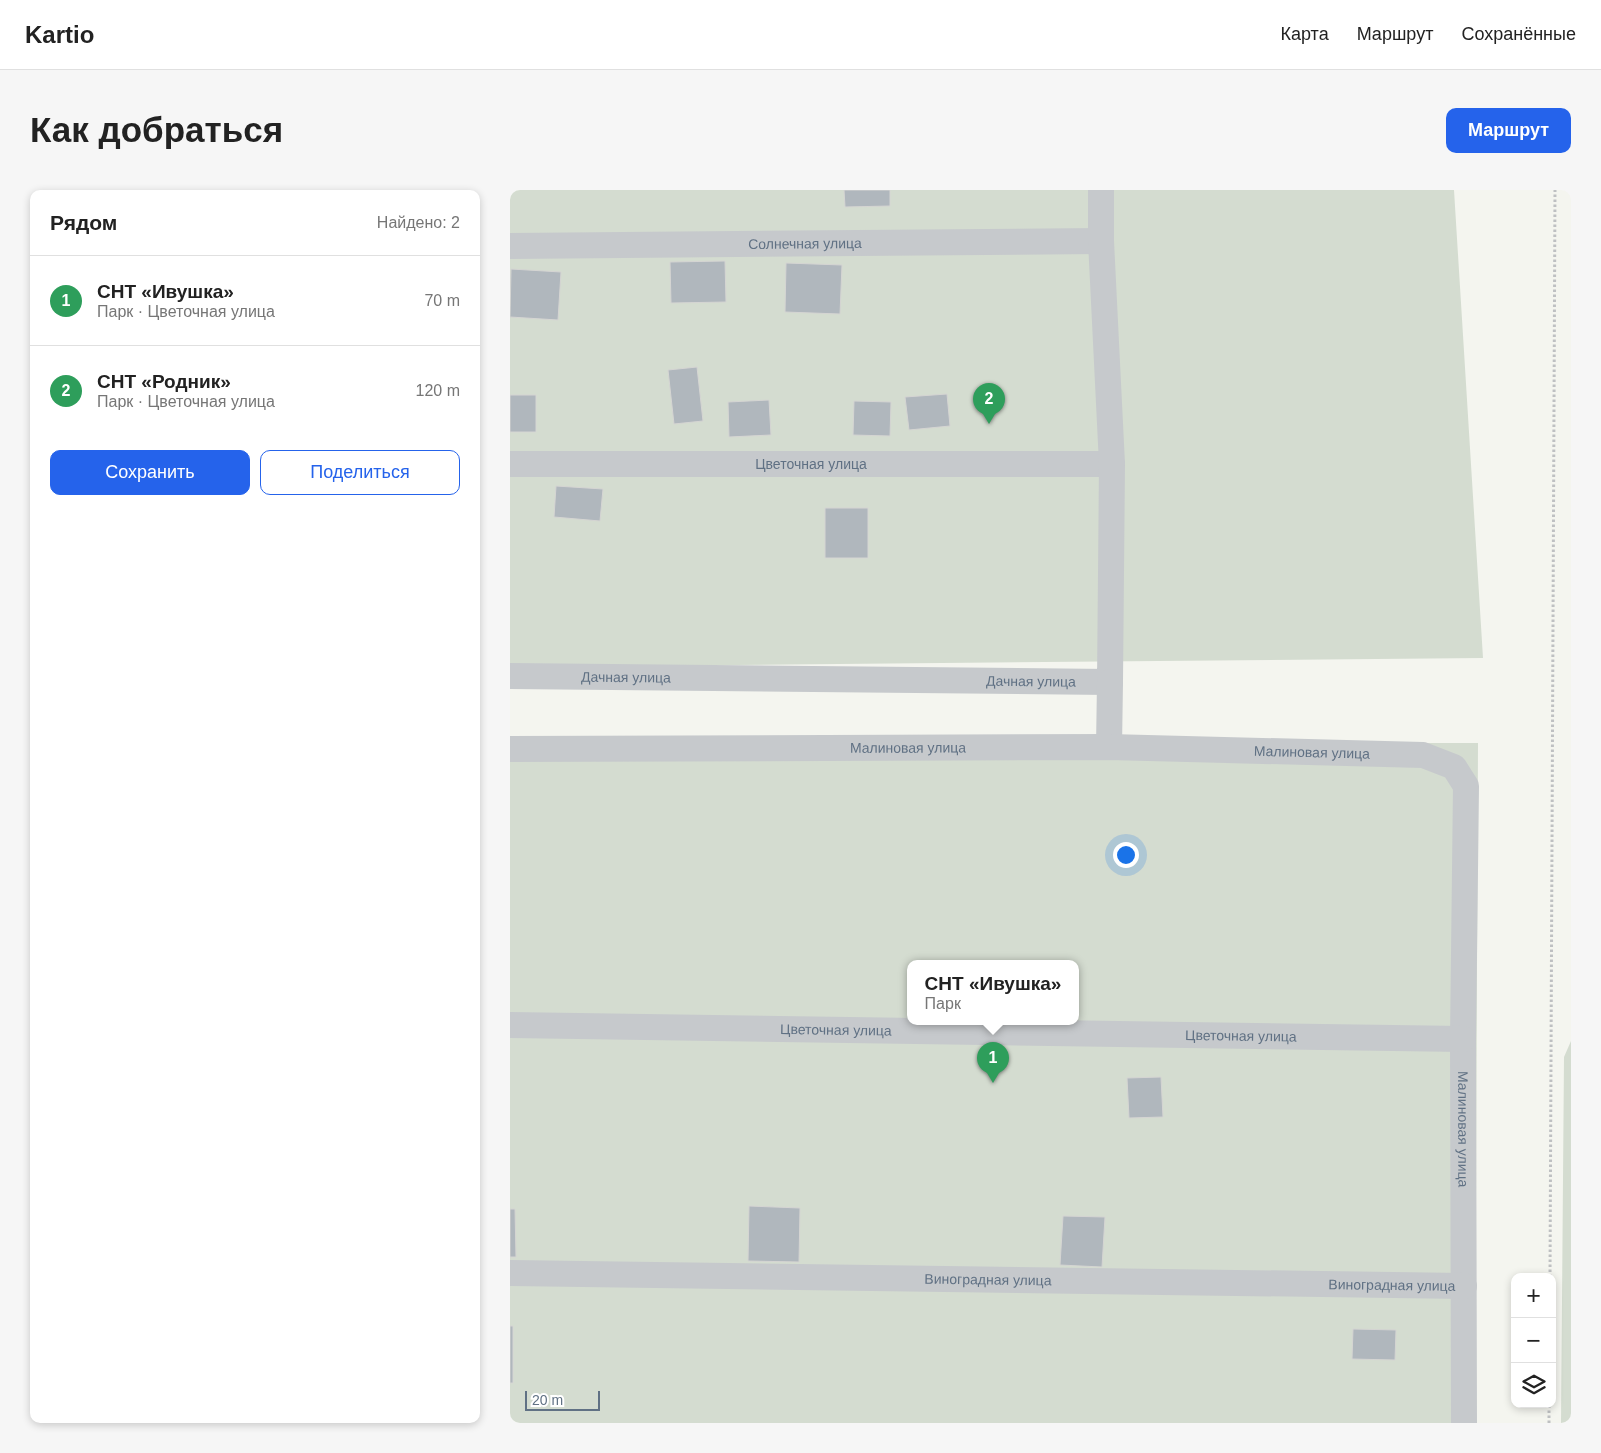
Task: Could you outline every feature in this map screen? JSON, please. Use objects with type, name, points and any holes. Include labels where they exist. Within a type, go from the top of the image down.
[{"type":"street","points":[[1101,190],[1101,241],[1112,464],[1109,747]]},
{"type":"street","name":"Солнечная улица","points":[[510,246],[1101,241]]},
{"type":"street","name":"Цветочная улица","points":[[510,464],[1112,464]]},
{"type":"street","name":"Дачная улица","points":[[510,676],[1110,682]]},
{"type":"street","name":"Малиновая улица","points":[[510,750],[1109,747],[1423,755],[1454,768],[1466,786],[1464,1423]]},
{"type":"street","name":"Цветочная улица","points":[[510,1025],[1464,1038]]},
{"type":"street","name":"Виноградная улица","points":[[510,1273],[1464,1286]]},
{"type":"path","points":[[1550,1273],[1555,190]]},
{"type":"path","points":[[1549,1408],[1549,1423]]},
{"type":"shaded area","points":[[510,190],[1454,190],[1483,658],[510,667]]},
{"type":"shaded area","points":[[510,743],[1478,743],[1475,1423],[510,1423]]},
{"type":"shaded area","points":[[1571,1041],[1571,1423],[1561,1423],[1564,1057]]},
{"type":"building","points":[[844,190],[890,190],[890,206],[845,207]]},
{"type":"building","points":[[725,261],[726,302],[671,303],[670,262]]},
{"type":"building","points":[[786,263],[842,265],[840,314],[785,312]]},
{"type":"building","points":[[511,269],[561,272],[558,320],[510,317]]},
{"type":"building","points":[[697,367],[703,421],[674,424],[668,370]]},
{"type":"building","points":[[947,394],[950,426],[909,430],[905,397]]},
{"type":"building","points":[[510,395],[536,395],[536,432],[510,432]]},
{"type":"building","points":[[769,400],[771,435],[729,437],[728,402]]},
{"type":"building","points":[[854,401],[891,402],[890,436],[853,435]]},
{"type":"building","points":[[556,486],[603,489],[600,521],[554,517]]},
{"type":"building","points":[[825,508],[868,508],[868,558],[825,558]]},
{"type":"building","points":[[1161,1077],[1163,1117],[1129,1118],[1127,1078]]},
{"type":"building","points":[[749,1206],[800,1208],[799,1262],[748,1261]]},
{"type":"building","points":[[510,1209],[515,1209],[516,1257],[510,1257]]},
{"type":"building","points":[[1063,1216],[1105,1217],[1102,1267],[1060,1265]]},
{"type":"building","points":[[510,1326],[513,1326],[513,1383],[510,1383]]},
{"type":"building","points":[[1353,1329],[1396,1330],[1395,1360],[1352,1359]]},
{"type":"place","name":"СНТ «Родник»","points":[[989,424]]},
{"type":"place","name":"СНТ «Ивушка»","points":[[993,1083]]}]
